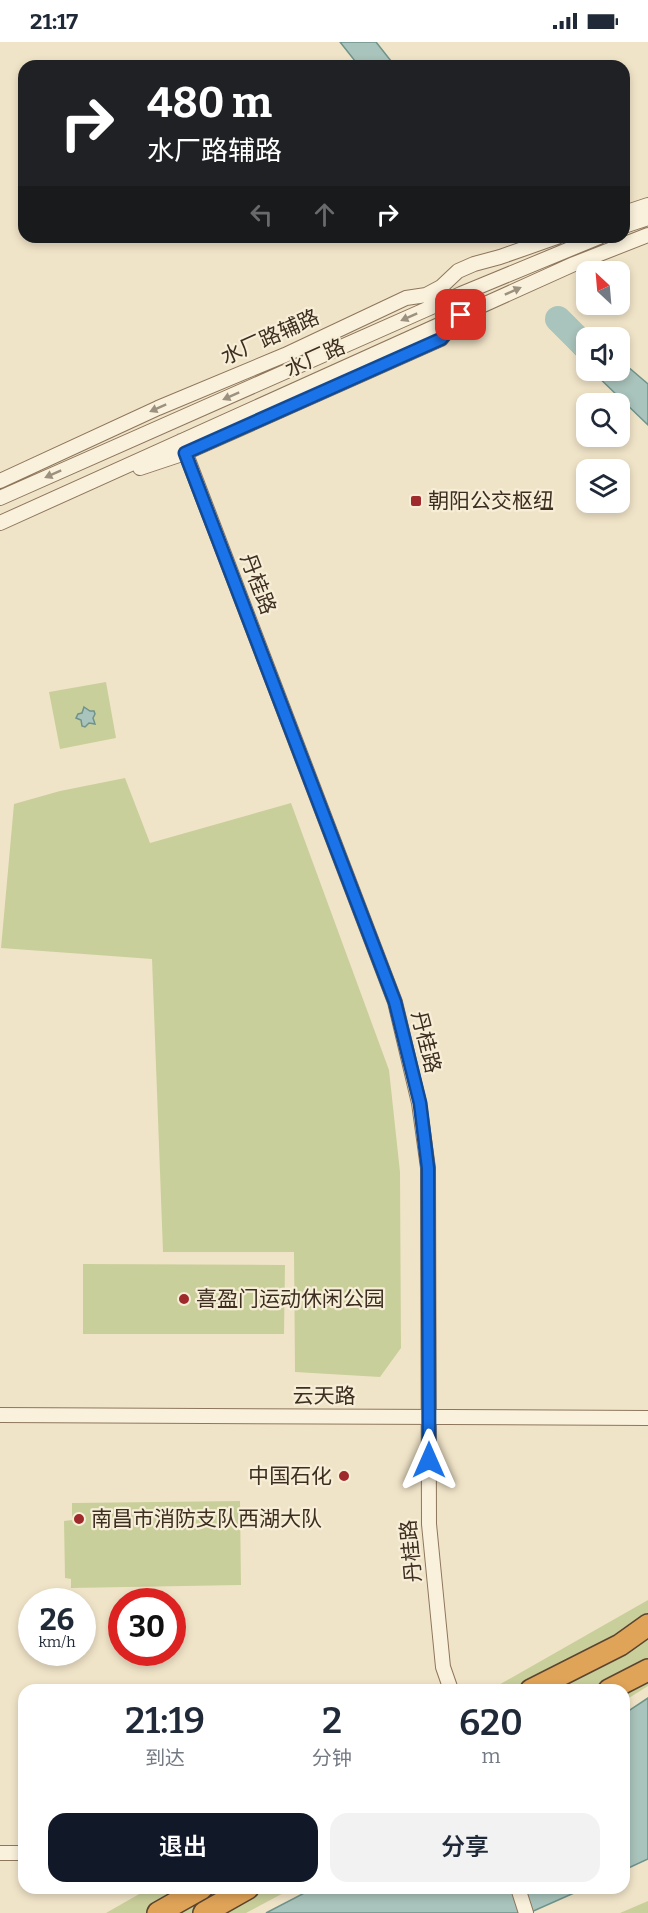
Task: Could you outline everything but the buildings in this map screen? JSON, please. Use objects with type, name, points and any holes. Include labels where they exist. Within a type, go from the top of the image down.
[{"type":"highway","points":[[543,1684],[620,1645],[648,1625]]},
{"type":"highway","points":[[573,1684],[648,1643]]},
{"type":"highway","points":[[621,1684],[648,1670]]},
{"type":"highway","points":[[144,1913],[171,1894]]},
{"type":"highway","points":[[159,1913],[192,1894]]},
{"type":"highway","points":[[204,1913],[237,1894]]},
{"type":"street","points":[[630,211],[648,205]]},
{"type":"street","points":[[630,224],[648,218]]},
{"type":"street","name":"水厂路","points":[[630,242],[648,235]]},
{"type":"street","name":"水厂路辅路","points":[[0,481],[158,408],[285,355],[406,298],[426,295],[441,287],[458,271],[540,243]]},
{"type":"street","name":"水厂路","points":[[0,498],[461,294],[584,243]]},
{"type":"street","name":"水厂路","points":[[0,523],[67,492],[183,447],[461,315],[574,264],[628,243]]},
{"type":"street","name":"丹桂路","points":[[183,447],[395,1002],[420,1103],[428,1168],[429,1524],[443,1667],[449,1684]]},
{"type":"street","name":"云天路","points":[[0,1415],[648,1418]]},
{"type":"street","points":[[0,1853],[18,1853]]},
{"type":"street","points":[[520,1894],[526,1913]]},
{"type":"green space","points":[[106,682],[116,738],[60,749],[49,692]]},
{"type":"green space","points":[[125,778],[150,843],[291,803],[389,1070],[400,1172],[401,1348],[380,1377],[295,1372],[294,1252],[163,1252],[152,959],[1,948],[14,804],[60,791]]},
{"type":"green space","name":"喜盈门运动休闲公园","points":[[83,1264],[285,1265],[284,1334],[83,1334]]},
{"type":"green space","points":[[240,1501],[241,1585],[71,1588],[71,1579],[65,1578],[64,1521],[72,1520],[72,1503]]},
{"type":"green space","points":[[648,1600],[648,1686],[630,1697],[630,1684],[501,1684]]},
{"type":"green space","points":[[139,1894],[282,1894],[246,1913],[106,1913]]},
{"type":"green space","points":[[648,1901],[648,1913],[620,1913]]},
{"type":"water","points":[[340,42],[376,42],[390,60],[354,60]]},
{"type":"water","points":[[570,319],[580,327],[576,327],[576,354],[552,328]]},
{"type":"water","points":[[630,369],[648,384],[648,425],[630,408],[630,393],[615,393],[602,381],[630,381]]},
{"type":"water","points":[[84,707],[94,711],[95,724],[89,723],[85,727],[82,726],[81,720],[76,718],[82,713]]},
{"type":"water","points":[[648,1698],[648,1859],[630,1867],[630,1710]]},
{"type":"water","points":[[302,1894],[572,1894],[529,1913],[266,1913]]},
{"type":"waterway","points":[[558,319],[576,337]]},
{"type":"place","name":"朝阳公交枢纽","points":[[416,501]]},
{"type":"place","name":"喜盈门运动休闲公园","points":[[184,1299]]},
{"type":"place","name":"中国石化","points":[[344,1476]]},
{"type":"place","name":"南昌市消防支队西湖大队","points":[[79,1519]]},
{"type":"route","points":[[429,1460],[428,1168],[420,1103],[395,1002],[185,453],[441,339],[461,315]]}]
